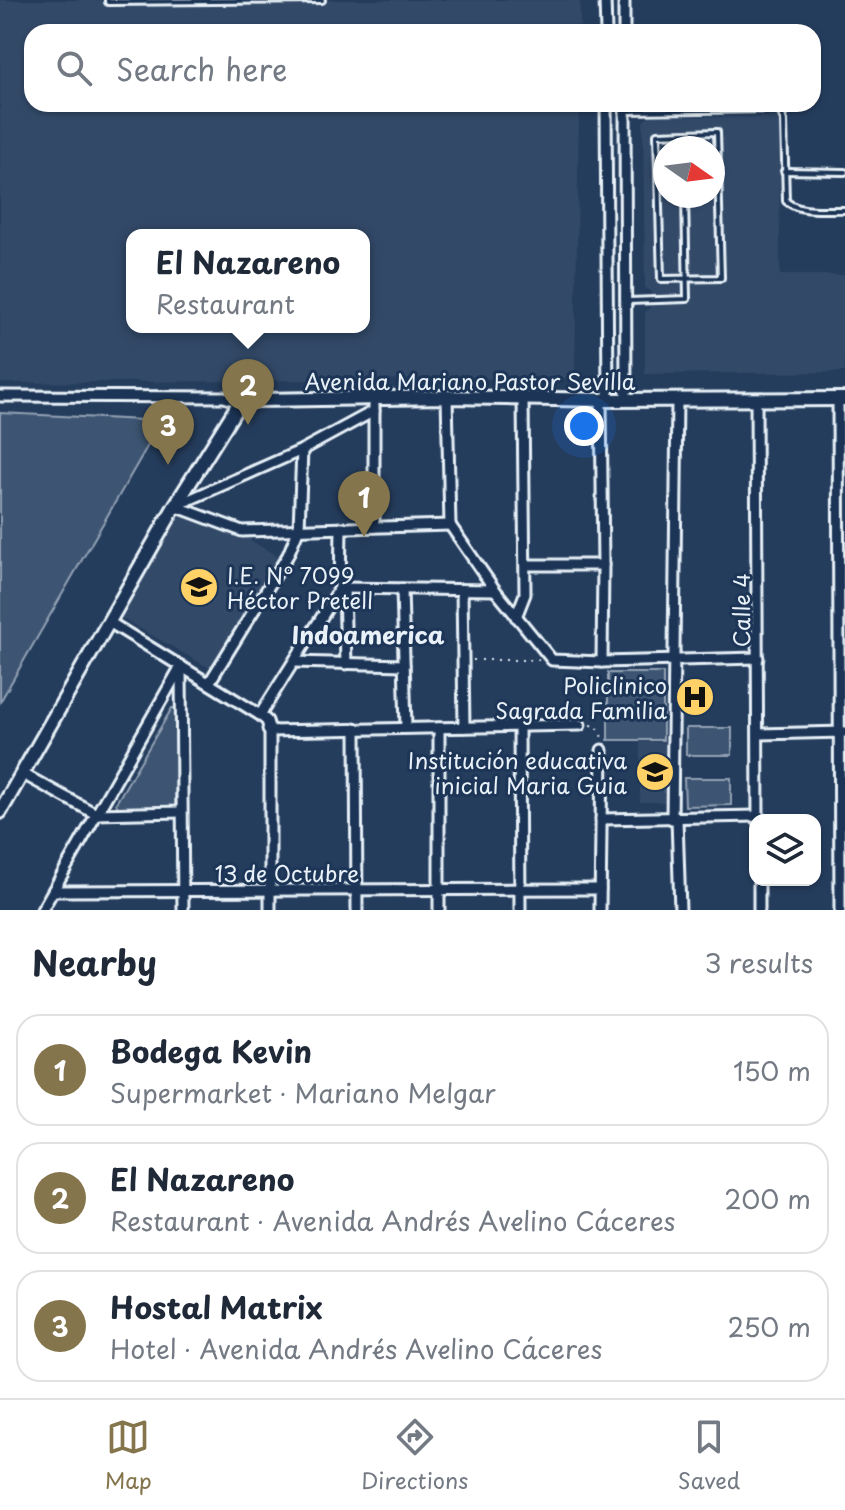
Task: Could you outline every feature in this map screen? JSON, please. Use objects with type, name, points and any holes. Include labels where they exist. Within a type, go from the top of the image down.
[{"type":"street","points":[[605,0],[606,24]]},
{"type":"street","points":[[624,0],[624,24]]},
{"type":"street","points":[[602,662],[606,112]]},
{"type":"street","points":[[625,112],[626,400]]},
{"type":"street","name":"Avenida Mariano Pastor Sevilla","points":[[0,396],[224,397],[240,402],[374,404],[447,397],[841,399]]},
{"type":"street","points":[[447,397],[450,525],[495,590],[552,660],[602,662],[758,658]]},
{"type":"street","points":[[516,617],[525,594],[526,565],[523,399]]},
{"type":"street","name":"Calle 4","points":[[756,399],[758,814]]},
{"type":"street","points":[[840,910],[841,399]]},
{"type":"street","points":[[677,400],[674,660],[675,819],[680,910]]},
{"type":"street","points":[[0,812],[175,506],[240,402]]},
{"type":"street","points":[[175,506],[302,450],[374,404]]},
{"type":"street","points":[[374,404],[374,527]]},
{"type":"street","points":[[209,683],[288,555],[299,528],[302,450]]},
{"type":"street","points":[[175,506],[242,531],[450,525]]},
{"type":"street","points":[[341,528],[346,664]]},
{"type":"street","points":[[526,565],[603,565]]},
{"type":"street","points":[[342,588],[495,590]]},
{"type":"street","points":[[260,715],[342,588]]},
{"type":"street","points":[[402,589],[406,728]]},
{"type":"street","points":[[462,590],[464,727]]},
{"type":"street","points":[[109,622],[267,721],[270,731],[270,910]]},
{"type":"street","points":[[294,662],[404,665]]},
{"type":"street","points":[[181,666],[183,910]]},
{"type":"street","points":[[42,910],[181,666]]},
{"type":"street","points":[[236,700],[270,731],[580,725]]},
{"type":"street","points":[[519,726],[520,910]]},
{"type":"street","points":[[439,728],[439,910]]},
{"type":"street","points":[[356,729],[357,910]]},
{"type":"street","points":[[759,734],[842,732]]},
{"type":"street","points":[[600,910],[602,750]]},
{"type":"street","points":[[23,774],[96,814],[181,812]]},
{"type":"street","points":[[601,819],[749,818]]},
{"type":"street","points":[[759,886],[759,910]]},
{"type":"street","name":"13 de Octubre","points":[[53,891],[600,889]]},
{"type":"lane","points":[[108,0],[322,0]]},
{"type":"lane","points":[[781,112],[784,121],[786,201],[803,209],[845,210]]},
{"type":"lane","points":[[717,132],[721,278],[687,279],[661,279],[657,134],[717,132]]},
{"type":"lane","points":[[784,171],[845,172]]},
{"type":"lane","points":[[626,301],[687,299],[685,208]]},
{"type":"path","points":[[463,660],[552,660]]},
{"type":"path","points":[[580,725],[597,727],[602,750]]},
{"type":"shaded area","points":[[0,0],[580,0],[580,24],[24,24],[24,112],[579,112],[575,378],[0,383]]},
{"type":"shaded area","points":[[649,116],[779,117],[780,275],[845,275],[845,372],[645,374],[645,313],[651,306],[651,292],[645,287],[643,122]]},
{"type":"shaded area","points":[[0,413],[162,421],[0,702]]},
{"type":"shaded area","name":"I.E. N° 7099 Héctor Pretell","points":[[178,512],[245,537],[280,558],[213,670],[118,616]]},
{"type":"shaded area","points":[[608,673],[663,673],[663,740],[608,740]]},
{"type":"shaded area","points":[[172,708],[177,710],[175,807],[118,808],[116,803]]},
{"type":"shaded area","points":[[686,728],[732,728],[732,755],[686,755]]},
{"type":"shaded area","name":"Institución educativa inicial Maria Guia","points":[[640,742],[669,742],[669,802],[640,802]]},
{"type":"shaded area","points":[[684,778],[731,778],[731,805],[685,806]]},
{"type":"place","name":"El Nazareno","points":[[248,425]]},
{"type":"place","name":"Hostal Matrix","points":[[168,465]]},
{"type":"place","name":"Bodega Kevin","points":[[364,537]]},
{"type":"place","name":"I.E. N° 7099 Héctor Pretell","points":[[199,587]]},
{"type":"place","name":"Policlinico Sagrada Familia","points":[[695,697]]},
{"type":"place","name":"Institución educativa inicial Maria Guia","points":[[655,772]]},
{"type":"district","name":"Indoamerica","points":[[368,634]]}]
